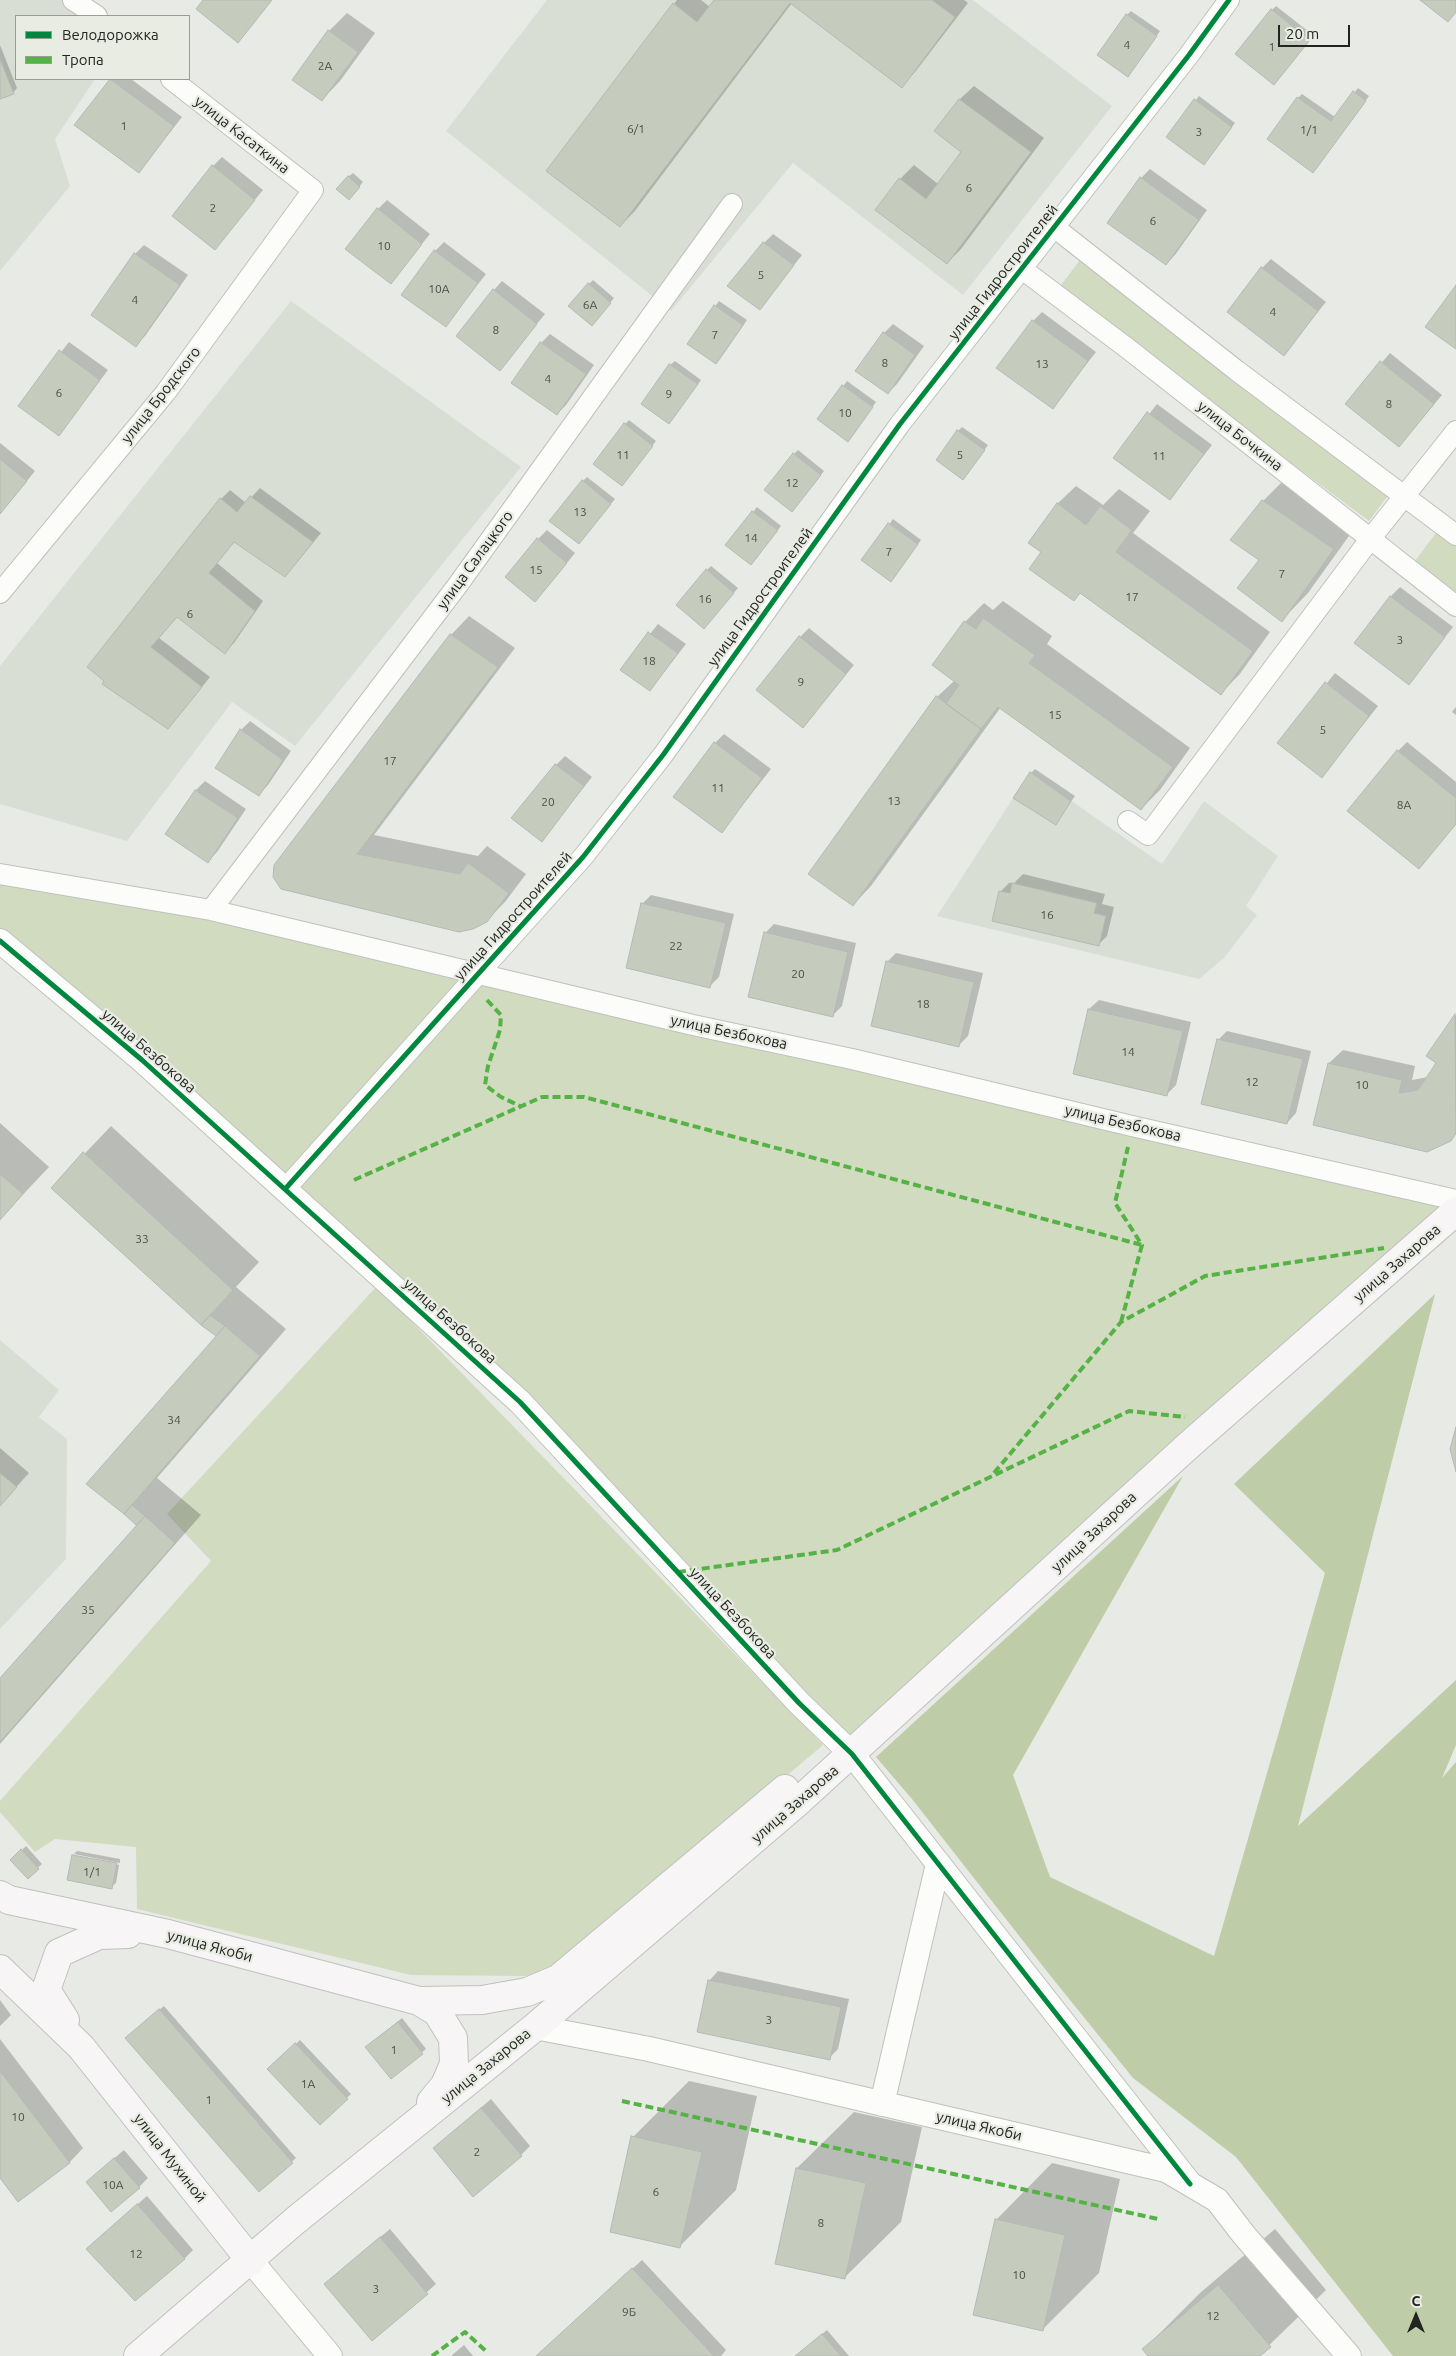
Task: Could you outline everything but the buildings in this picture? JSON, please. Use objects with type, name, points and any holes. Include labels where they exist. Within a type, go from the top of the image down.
[{"type":"main road","name":"улица Захарова","points":[[138,2356],[212,2290],[250,2261],[296,2220],[535,2027],[793,1807],[1189,1445],[1456,1211]]},
{"type":"main road","points":[[420,2001],[482,2000],[527,1992],[558,1979],[801,1776],[852,1754]]},
{"type":"main road","name":"улица Якоби","points":[[0,1895],[9,1900],[168,1934],[420,2001]]},
{"type":"main road","points":[[81,2047],[46,1990],[60,1953],[99,1934],[168,1934]]},
{"type":"main road","name":"улица Мухиной","points":[[0,1969],[81,2047],[250,2261]]},
{"type":"main road","points":[[410,2128],[445,2085],[454,2064],[453,2038],[437,2012],[420,2001]]},
{"type":"street","points":[[73,0],[96,15]]},
{"type":"street","name":"улица Гидростроителей","points":[[286,1188],[583,857],[663,755],[900,424],[1189,55],[1229,0]]},
{"type":"street","name":"улица Касаткина","points":[[172,80],[314,190]]},
{"type":"street","name":"улица Бродского","points":[[0,593],[166,392],[314,190]]},
{"type":"street","name":"улица Салацкого","points":[[211,910],[457,586],[732,204]]},
{"type":"street","points":[[1054,226],[1236,370],[1456,535]]},
{"type":"street","name":"улица Бочкина","points":[[1022,269],[1371,538],[1456,606]]},
{"type":"street","points":[[1128,821],[1148,835],[1371,538],[1456,431]]},
{"type":"street","name":"улица Безбокова","points":[[0,874],[211,910],[693,1026],[852,1059],[1132,1126],[1456,1200]]},
{"type":"street","name":"улица Безбокова","points":[[0,941],[142,1060],[286,1188],[520,1402],[799,1703],[852,1754],[1190,2184]]},
{"type":"street","points":[[882,2104],[938,1864]]},
{"type":"street","name":"улица Якоби","points":[[535,2027],[649,2049],[1166,2170],[1218,2200],[1244,2235],[1349,2356]]},
{"type":"street","name":"улица Мухиной","points":[[250,2261],[330,2356]]},
{"type":"shaded area","points":[[0,0],[69,0],[88,15],[15,15],[15,80],[94,80],[55,139],[70,186],[0,271]]},
{"type":"shaded area","points":[[547,0],[973,0],[1112,106],[963,295],[793,163],[671,311],[446,131]]},
{"type":"shaded area","points":[[291,301],[521,467],[295,746],[232,702],[127,841],[0,804],[0,666]]},
{"type":"shaded area","points":[[1030,772],[1162,864],[1204,801],[1278,856],[1246,906],[1257,915],[1224,958],[1199,979],[937,916]]},
{"type":"shaded area","points":[[0,1340],[59,1390],[39,1417],[67,1439],[66,1559],[0,1629]]},
{"type":"green space","points":[[1083,256],[1394,487],[1369,521],[1058,289]]},
{"type":"green space","points":[[1439,529],[1456,542],[1456,593],[1414,562]]},
{"type":"green space","points":[[0,874],[32,878],[1456,1200],[852,1754],[520,1402],[0,941]]},
{"type":"green space","points":[[377,1286],[823,1745],[566,1962],[526,1976],[411,1975],[137,1909],[136,1847],[55,1839],[35,1852],[0,1812],[0,1801],[211,1561],[167,1514]]},
{"type":"green space","points":[[1435,1294],[1298,1826],[1456,1680],[1456,1745],[1442,1778],[1456,1762],[1456,2356],[1393,2356],[1236,2157],[1133,2078],[912,1799],[876,1757],[1183,1476],[1013,1775],[1050,1877],[1214,1956],[1325,1573],[1234,1484]]},
{"type":"marked path","points":[[487,1000],[501,1015],[500,1030],[488,1066],[485,1085],[501,1097],[520,1106]]},
{"type":"marked path","points":[[354,1180],[542,1097],[584,1097],[1142,1245]]},
{"type":"marked path","points":[[1121,1322],[1142,1245],[1115,1203],[1128,1147]]},
{"type":"marked path","points":[[994,1473],[1121,1322],[1205,1276],[1384,1248]]},
{"type":"marked path","points":[[678,1572],[837,1550],[1129,1411],[1185,1417]]},
{"type":"marked path","points":[[622,2101],[1158,2219]]},
{"type":"marked path","points":[[432,2356],[465,2332],[487,2352]]},
{"type":"cycle path","points":[[286,1188],[583,857],[663,755],[900,424],[1189,55],[1229,0]]},
{"type":"cycle path","points":[[0,941],[142,1060],[520,1402],[799,1703],[852,1754],[1190,2184]]}]
